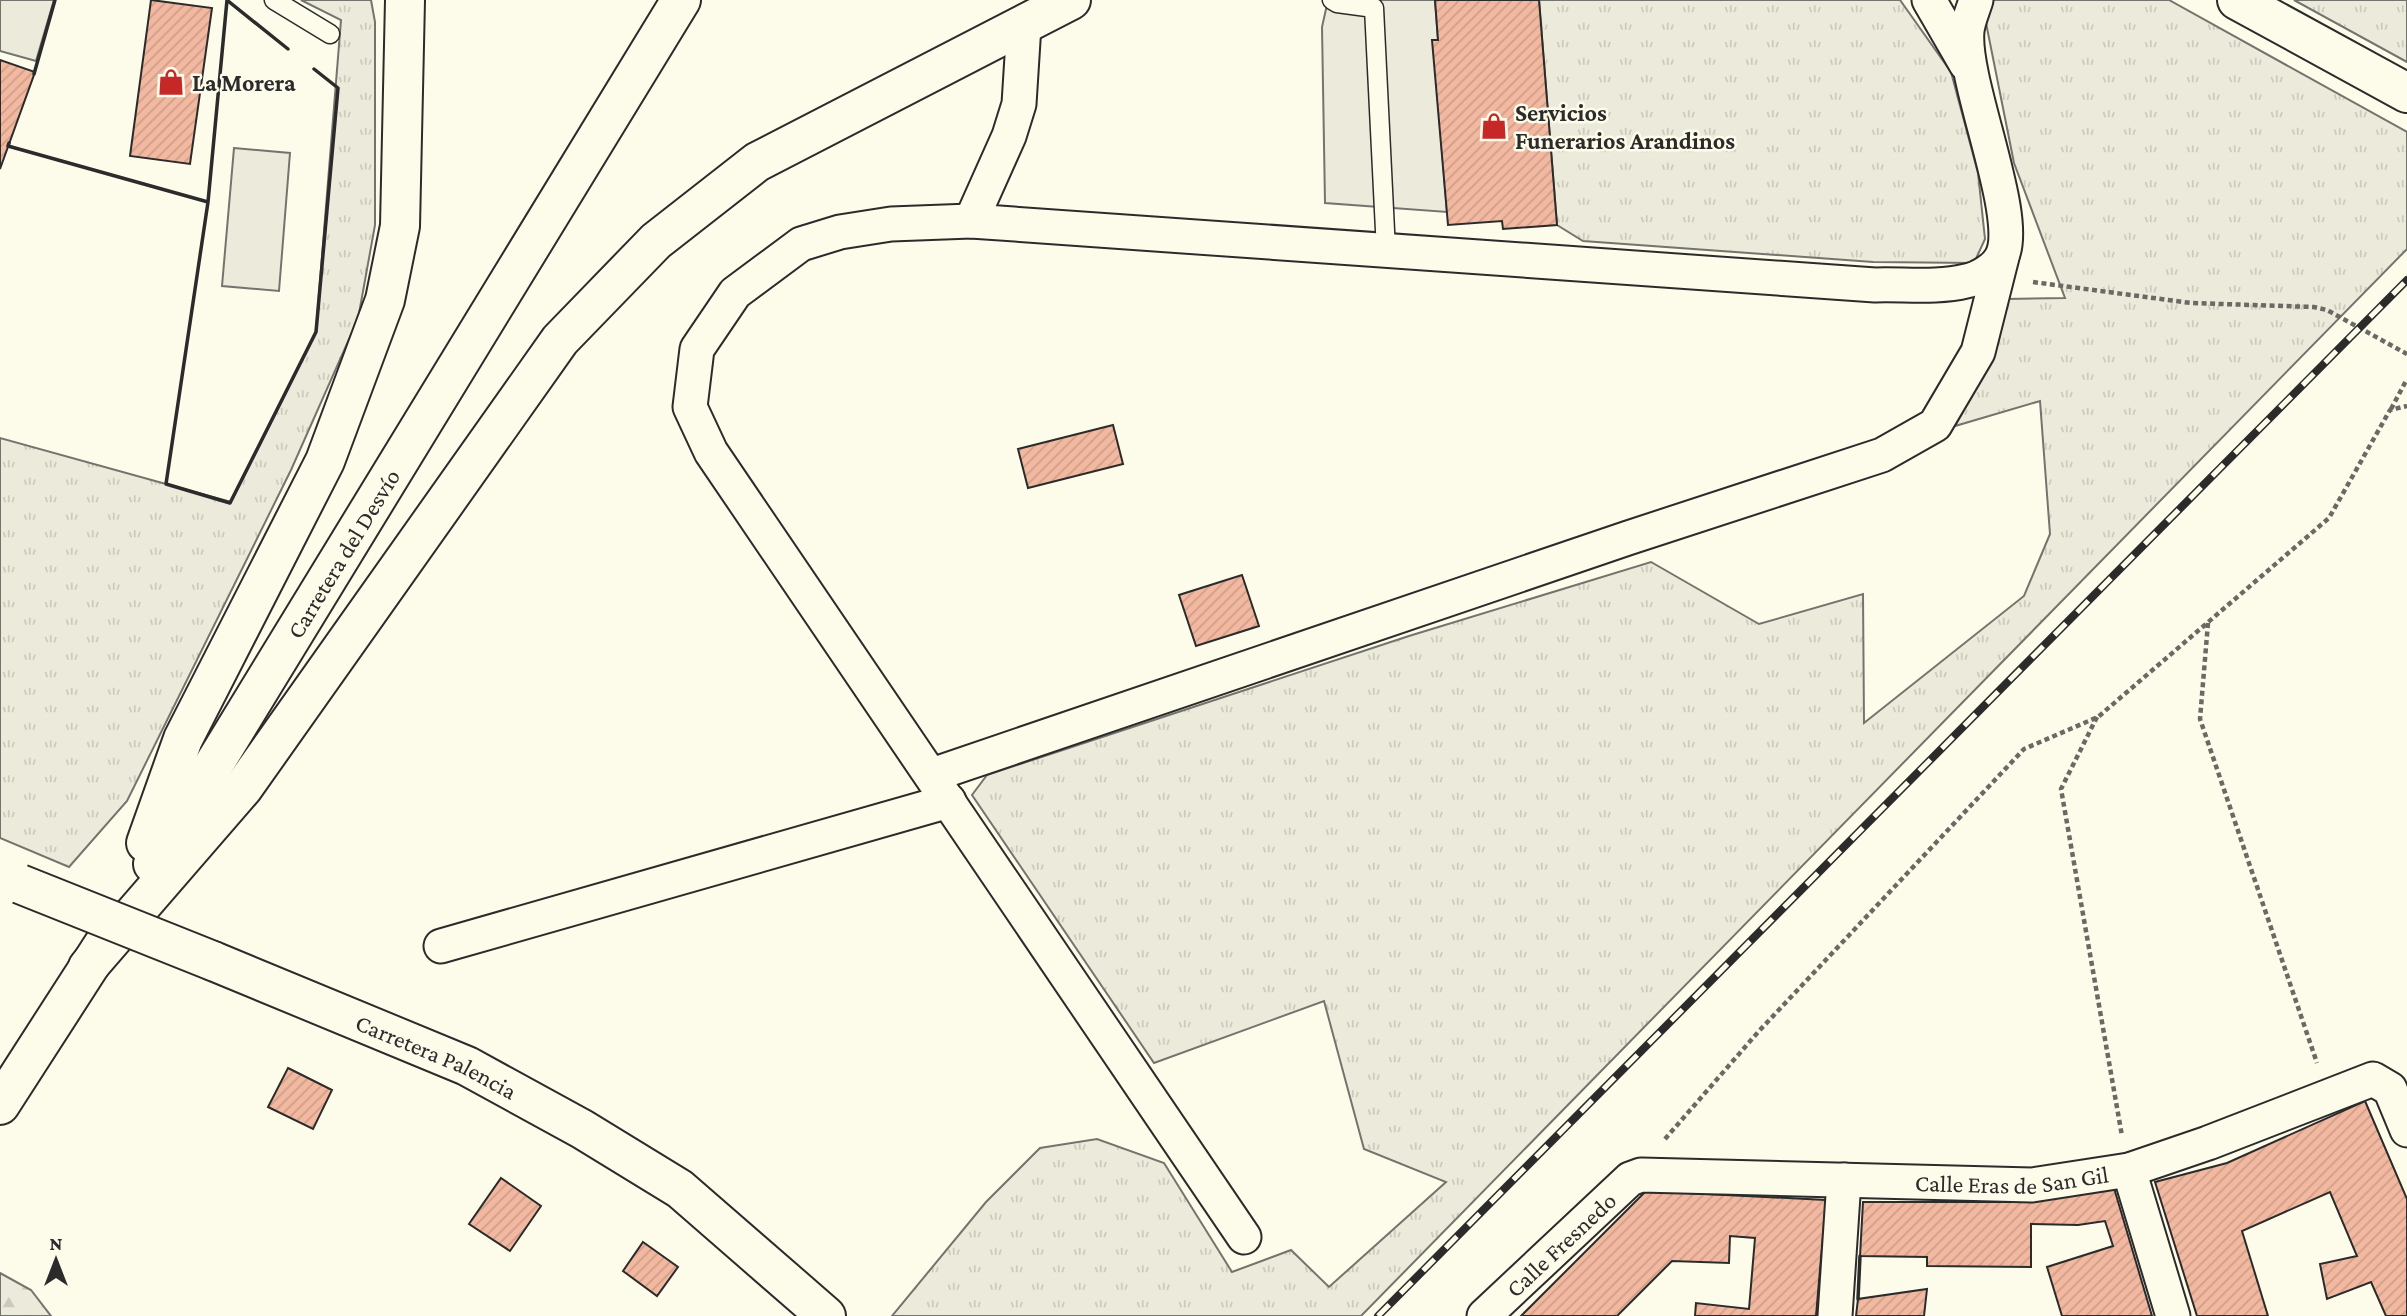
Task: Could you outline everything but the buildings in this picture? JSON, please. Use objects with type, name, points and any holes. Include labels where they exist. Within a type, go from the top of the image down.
[{"type":"main road","name":"Carretera del Desvío","points":[[0,1105],[118,921],[681,0]]},
{"type":"main road","points":[[88,967],[243,788],[560,340],[656,241],[757,162],[1070,0]]},
{"type":"main road","points":[[2237,0],[2407,93]]},
{"type":"main road","points":[[118,921],[183,739],[325,461],[385,300],[400,226],[404,3]]},
{"type":"main road","name":"Carretera Palencia","points":[[10,880],[467,1066],[582,1129],[680,1189],[826,1316]]},
{"type":"street","points":[[1929,0],[1972,73]]},
{"type":"street","points":[[441,946],[940,788],[1615,542],[1882,455],[1935,425],[1978,352],[2006,237],[1999,188],[1972,73],[1967,32],[1976,0]]},
{"type":"street","points":[[971,221],[1009,136],[1019,104],[1024,25]]},
{"type":"street","points":[[1244,1237],[710,452],[690,407],[697,349],[735,293],[801,244],[840,232],[891,224],[971,221],[1875,285],[1966,281],[1999,267]]},
{"type":"street","name":"Calle Eras de San Gil","points":[[1635,1177],[2032,1185],[2129,1170],[2208,1143],[2366,1080],[2380,1081],[2390,1089],[2407,1130]]},
{"type":"street","points":[[2129,1170],[2173,1316]]},
{"type":"street","name":"Calle Fresnedo","points":[[1483,1316],[1635,1177]]},
{"type":"street","points":[[1835,1316],[1844,1180]]},
{"type":"lane","points":[[274,0],[330,34]]},
{"type":"lane","points":[[1332,0],[1336,4],[1374,8],[1386,251]]},
{"type":"path","points":[[1999,267],[2191,303],[2314,307],[2328,310],[2407,354]]},
{"type":"path","points":[[1635,1177],[1759,1031],[2024,749],[2098,717],[2329,519],[2407,379]]},
{"type":"path","points":[[2390,410],[2407,405]]},
{"type":"path","points":[[2208,622],[2200,719],[2328,1096]]},
{"type":"path","points":[[2098,717],[2061,789],[2129,1170]]},
{"type":"green space","points":[[301,0],[371,0],[375,22],[375,225],[358,319],[291,470],[127,801],[69,867],[0,838],[0,438],[231,502],[316,331],[341,20]]},
{"type":"green space","points":[[1539,0],[1900,0],[1951,72],[1978,173],[1985,239],[1974,263],[1873,262],[1583,241],[1557,225]]},
{"type":"green space","points":[[1994,0],[2169,0],[2407,132],[2407,249],[1361,1316],[892,1316],[986,1202],[1040,1148],[1097,1139],[1164,1163],[1232,1272],[1291,1250],[1329,1287],[1446,1182],[1364,1149],[1324,1001],[1154,1063],[972,795],[987,775],[1409,636],[1651,562],[1759,624],[1863,594],[1864,723],[2024,596],[2050,534],[2040,401],[1955,426],[1991,358],[2005,299],[2065,298],[2014,163],[1984,13]]},
{"type":"green space","points":[[2294,0],[2407,0],[2407,62]]},
{"type":"green space","points":[[234,148],[290,153],[279,291],[222,286]]},
{"type":"green space","points":[[0,1273],[31,1290],[51,1316],[0,1316]]},
{"type":"shaded area","points":[[0,0],[54,0],[36,61],[0,51]]},
{"type":"shaded area","points":[[1328,0],[1435,0],[1438,40],[1433,41],[1447,212],[1325,203],[1322,27]]},
{"type":"railway","points":[[1378,1316],[2407,280]]},
{"type":"wall","points":[[34,74],[55,0]]},
{"type":"wall","points":[[9,143],[8,146],[208,202],[227,0]]},
{"type":"wall","points":[[228,1],[288,49]]},
{"type":"wall","points":[[208,202],[166,484],[230,503],[316,332],[338,88],[314,69]]},
{"type":"wall","points":[[1858,1299],[1860,1256]]},
{"type":"place","name":"La Morera","points":[[171,82]]},
{"type":"place","name":"Servicios Funerarios Arandinos","points":[[1494,126]]}]
